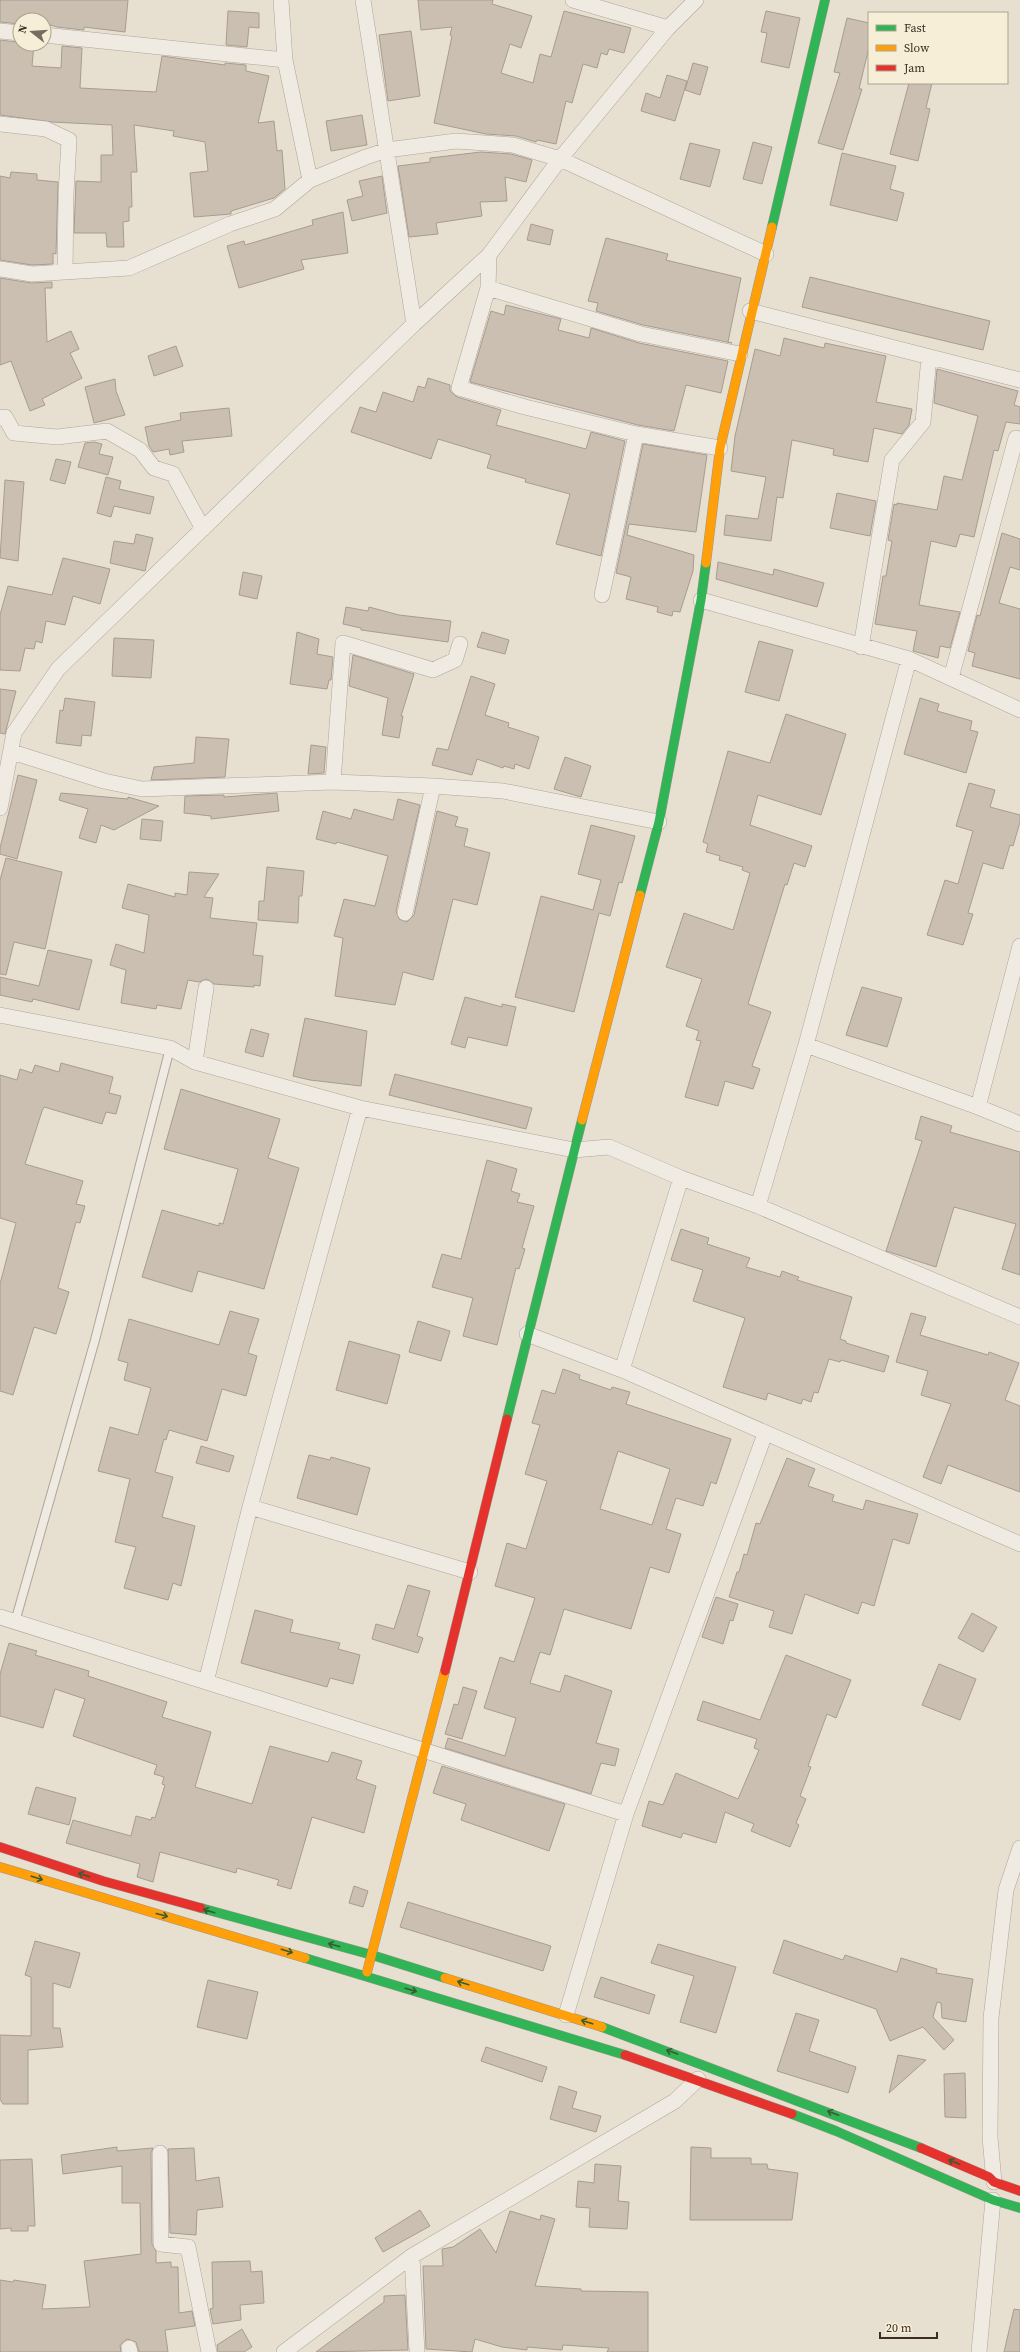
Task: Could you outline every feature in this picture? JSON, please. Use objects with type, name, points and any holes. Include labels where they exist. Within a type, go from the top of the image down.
[{"type":"main road","points":[[366,1977],[470,1572],[527,1334],[659,822],[701,600],[720,448],[740,354],[766,254],[824,0]]},
{"type":"main road","points":[[0,1847],[103,1881],[372,1955],[566,2015],[705,2064],[896,2137],[989,2177],[994,2182],[1020,2191]]},
{"type":"main road","points":[[0,1867],[112,1902],[331,1964],[366,1977],[602,2047],[698,2079],[836,2131],[993,2200],[1020,2208]]},
{"type":"street","points":[[281,0],[285,60],[310,180]]},
{"type":"street","points":[[363,0],[414,324]]},
{"type":"street","points":[[573,0],[668,28]]},
{"type":"street","points":[[0,808],[12,752],[7,731],[58,669],[414,324],[489,255],[560,158],[668,28],[696,0]]},
{"type":"street","points":[[0,31],[12,32]]},
{"type":"street","points":[[52,36],[285,60]]},
{"type":"street","points":[[0,124],[46,129],[69,140],[66,194],[65,272]]},
{"type":"street","points":[[0,269],[32,274],[128,268],[230,224],[274,209],[310,180],[387,150],[456,141],[513,145],[560,158],[766,254]]},
{"type":"street","points":[[489,255],[488,288],[459,388],[526,407],[636,434],[720,448]]},
{"type":"street","points":[[488,288],[641,334],[740,354]]},
{"type":"street","points":[[750,311],[1020,380]]},
{"type":"street","points":[[862,646],[892,460],[923,422],[929,357]]},
{"type":"street","points":[[2,416],[14,433],[57,437],[107,431],[140,450],[154,468],[173,474],[203,529]]},
{"type":"street","points":[[602,595],[636,434]]},
{"type":"street","points":[[951,678],[1016,438]]},
{"type":"street","points":[[701,600],[909,659],[1020,710]]},
{"type":"street","points":[[333,782],[343,643],[432,670],[455,660],[460,644]]},
{"type":"street","points":[[758,1206],[806,1045],[909,659]]},
{"type":"street","points":[[12,752],[104,781],[142,790],[333,782],[433,786],[503,791],[659,822]]},
{"type":"street","points":[[405,913],[433,786]]},
{"type":"street","points":[[978,1107],[1019,951]]},
{"type":"street","points":[[195,1062],[206,988]]},
{"type":"street","points":[[0,1015],[170,1048],[195,1062],[360,1108],[574,1150],[609,1147],[681,1178],[758,1206],[1020,1317]]},
{"type":"street","points":[[806,1045],[978,1107],[1020,1124]]},
{"type":"street","points":[[206,1682],[250,1507],[360,1108]]},
{"type":"street","points":[[622,1370],[681,1178]]},
{"type":"street","points":[[527,1334],[622,1370],[765,1434],[1020,1544]]},
{"type":"street","points":[[566,2015],[626,1814],[765,1434]]},
{"type":"street","points":[[250,1507],[470,1572]]},
{"type":"street","points":[[0,1617],[424,1753],[626,1814]]},
{"type":"street","points":[[994,2182],[990,2137],[991,2018],[1006,1890],[1020,1848]]},
{"type":"street","points":[[284,2352],[412,2256],[675,2101],[698,2079]]},
{"type":"street","points":[[160,2153],[161,2244],[188,2247],[209,2352]]},
{"type":"street","points":[[979,2352],[993,2200]]},
{"type":"street","points":[[412,2256],[417,2352]]},
{"type":"lane","points":[[15,1622],[95,1340],[170,1048]]},
{"type":"building","points":[[0,0],[128,0],[125,32],[84,27],[84,30],[57,27],[52,25],[52,12],[12,12],[12,23],[0,22]]},
{"type":"building","points":[[418,0],[493,0],[492,4],[532,16],[521,48],[510,44],[501,73],[533,83],[540,54],[551,57],[564,11],[631,28],[624,53],[609,49],[607,55],[601,53],[597,68],[583,64],[572,103],[566,101],[556,144],[537,140],[536,142],[516,136],[486,134],[434,123],[452,36],[450,35],[452,27],[421,30]]},
{"type":"building","points":[[228,11],[259,13],[259,28],[249,27],[247,47],[226,45]]},
{"type":"building","points":[[766,11],[800,18],[789,68],[761,62],[767,33],[761,32]]},
{"type":"building","points":[[847,18],[868,23],[868,51],[859,89],[862,89],[843,150],[818,143],[840,73],[834,72]]},
{"type":"building","points":[[411,31],[420,96],[388,101],[379,35]]},
{"type":"building","points":[[0,40],[12,41],[12,52],[33,52],[32,66],[61,68],[62,46],[82,48],[80,88],[156,92],[162,56],[225,65],[225,63],[246,65],[246,71],[269,76],[258,123],[274,121],[277,151],[282,150],[285,189],[274,198],[231,211],[231,214],[194,217],[190,173],[208,171],[205,142],[173,136],[174,131],[134,125],[137,172],[131,172],[132,207],[129,207],[129,221],[123,222],[124,247],[107,247],[106,233],[74,233],[76,181],[101,182],[101,155],[113,155],[112,125],[52,122],[0,115]]},
{"type":"building","points":[[693,63],[708,67],[700,95],[685,90]]},
{"type":"building","points":[[667,75],[687,81],[675,121],[641,111],[646,93],[660,98]]},
{"type":"building","points":[[909,84],[932,84],[926,108],[930,109],[918,161],[890,154]]},
{"type":"building","points":[[362,115],[367,145],[331,151],[326,121]]},
{"type":"building","points":[[753,142],[772,147],[762,184],[743,179]]},
{"type":"building","points":[[690,143],[720,150],[710,187],[680,179]]},
{"type":"building","points":[[481,152],[511,154],[532,160],[526,182],[505,177],[507,201],[480,202],[482,216],[436,223],[438,234],[409,237],[398,166],[430,162],[430,158]]},
{"type":"building","points":[[842,153],[896,166],[890,189],[904,193],[897,221],[830,205]]},
{"type":"building","points":[[11,172],[37,174],[37,180],[58,182],[56,254],[53,253],[53,264],[32,265],[0,260],[0,176],[10,178]]},
{"type":"building","points":[[382,176],[387,213],[352,221],[347,200],[363,196],[359,181]]},
{"type":"building","points":[[343,212],[348,253],[301,260],[304,269],[239,288],[227,246],[244,241],[245,245],[313,225],[312,220]]},
{"type":"building","points":[[531,224],[553,230],[550,245],[527,240]]},
{"type":"building","points":[[606,238],[668,254],[666,260],[741,278],[728,342],[732,343],[643,325],[596,311],[598,303],[588,301]]},
{"type":"building","points":[[810,277],[990,321],[983,350],[802,307]]},
{"type":"building","points":[[0,278],[31,283],[52,282],[52,288],[45,288],[47,342],[71,331],[79,349],[70,353],[82,378],[42,399],[45,405],[30,411],[11,361],[0,365]]},
{"type":"building","points":[[506,305],[561,319],[558,330],[589,338],[591,328],[639,343],[728,361],[721,393],[686,385],[674,431],[638,425],[470,382],[491,311],[504,315]]},
{"type":"building","points":[[784,338],[824,348],[825,343],[886,356],[876,402],[912,409],[909,425],[902,434],[874,428],[868,462],[833,455],[834,449],[792,440],[783,498],[777,497],[771,541],[724,535],[726,515],[758,519],[766,477],[731,471],[735,436],[755,349],[780,356]]},
{"type":"building","points":[[176,346],[183,366],[154,376],[148,356]]},
{"type":"building","points":[[937,369],[1018,391],[1014,405],[1020,407],[1020,424],[1006,422],[998,451],[994,450],[974,537],[960,534],[956,547],[931,541],[919,605],[960,612],[950,648],[940,646],[938,658],[913,651],[917,631],[875,624],[883,576],[886,576],[892,541],[888,540],[894,504],[897,505],[897,503],[937,510],[944,476],[962,480],[978,416],[934,403]]},
{"type":"building","points":[[428,378],[450,385],[450,391],[457,397],[501,410],[496,425],[586,449],[591,432],[625,441],[601,556],[556,544],[570,494],[525,482],[526,479],[487,468],[491,455],[438,439],[431,459],[351,432],[360,407],[376,412],[383,392],[413,402],[418,386],[425,388]]},
{"type":"building","points":[[115,379],[116,391],[125,415],[94,423],[85,387]]},
{"type":"building","points":[[229,408],[232,436],[182,441],[184,452],[170,455],[169,449],[153,452],[149,446],[145,427],[181,420],[180,413]]},
{"type":"building","points":[[94,442],[102,444],[99,454],[113,457],[108,475],[78,467],[85,443]]},
{"type":"building","points":[[643,444],[707,455],[696,532],[629,524],[627,535],[694,555],[693,571],[680,612],[673,611],[672,616],[657,612],[658,607],[626,599],[631,577],[616,573]]},
{"type":"building","points":[[56,459],[71,462],[65,484],[50,480]]},
{"type":"building","points":[[106,477],[121,481],[119,489],[154,497],[150,514],[114,506],[111,517],[97,513]]},
{"type":"building","points":[[5,480],[24,482],[18,561],[0,558]]},
{"type":"building","points":[[837,493],[876,501],[870,536],[830,528]]},
{"type":"building","points":[[1002,533],[1020,539],[1020,570],[1010,567],[999,603],[1020,609],[1020,679],[972,666],[975,653],[968,651],[977,615],[980,616]]},
{"type":"building","points":[[136,534],[153,538],[145,571],[110,563],[114,541],[134,544]]},
{"type":"building","points":[[63,558],[110,569],[100,604],[73,596],[65,625],[46,621],[42,643],[36,641],[34,649],[25,648],[20,671],[0,670],[0,615],[8,586],[52,595]]},
{"type":"building","points":[[718,562],[773,575],[774,569],[824,583],[817,607],[716,579]]},
{"type":"building","points":[[243,572],[262,576],[257,599],[239,595]]},
{"type":"building","points":[[346,607],[368,611],[369,607],[399,615],[451,621],[448,642],[361,630],[361,628],[343,624]]},
{"type":"building","points":[[297,632],[319,639],[317,654],[333,657],[331,680],[329,680],[327,689],[290,684]]},
{"type":"building","points":[[482,632],[509,640],[505,654],[477,647]]},
{"type":"building","points":[[114,638],[154,640],[151,678],[112,676]]},
{"type":"building","points":[[759,641],[793,650],[779,701],[745,692]]},
{"type":"building","points":[[353,655],[414,674],[401,716],[403,716],[399,738],[382,735],[388,698],[349,686]]},
{"type":"building","points":[[471,676],[495,684],[485,715],[509,723],[508,727],[539,737],[529,769],[515,764],[514,769],[504,766],[503,768],[477,759],[472,775],[432,765],[437,748],[448,750]]},
{"type":"building","points":[[0,689],[16,691],[5,734],[0,733]]},
{"type":"building","points":[[65,698],[95,702],[91,736],[82,735],[81,746],[56,743],[60,710],[63,711]]},
{"type":"building","points":[[920,698],[939,704],[937,711],[972,721],[970,730],[978,732],[966,773],[904,754]]},
{"type":"building","points":[[786,714],[846,734],[821,815],[758,795],[750,825],[812,846],[805,867],[794,863],[787,885],[785,884],[748,1004],[771,1012],[752,1066],[760,1069],[753,1089],[725,1081],[718,1106],[685,1097],[701,1041],[696,1040],[699,1031],[686,1026],[702,979],[666,967],[684,913],[733,930],[750,873],[742,870],[743,867],[719,860],[720,856],[706,852],[708,844],[703,842],[728,751],[770,763]]},
{"type":"building","points":[[196,737],[229,739],[225,777],[151,780],[154,767],[194,763]]},
{"type":"building","points":[[311,745],[326,747],[324,773],[308,774]]},
{"type":"building","points":[[565,757],[591,766],[581,797],[554,789]]},
{"type":"building","points":[[18,775],[37,780],[17,859],[0,854],[0,848]]},
{"type":"building","points":[[969,783],[995,790],[990,807],[1020,815],[1020,822],[1013,846],[1010,845],[1003,869],[983,863],[968,913],[973,914],[963,945],[927,935],[945,880],[958,884],[973,831],[956,826]]},
{"type":"building","points":[[61,793],[128,799],[128,797],[159,806],[114,830],[101,825],[96,843],[79,838],[88,809],[59,800]]},
{"type":"building","points":[[277,793],[279,811],[211,819],[211,816],[184,813],[185,796],[224,795],[224,797]]},
{"type":"building","points":[[398,799],[420,805],[396,911],[399,919],[407,922],[414,915],[437,811],[458,817],[455,826],[468,829],[464,846],[490,853],[477,905],[453,899],[433,980],[403,972],[395,1005],[335,996],[343,938],[334,936],[344,899],[375,906],[388,856],[337,842],[336,844],[316,839],[323,811],[351,819],[354,809],[393,820]]},
{"type":"building","points":[[142,819],[163,821],[161,841],[140,839]]},
{"type":"building","points":[[591,825],[635,836],[622,883],[619,882],[610,916],[599,913],[574,1012],[515,997],[541,896],[593,910],[601,880],[578,874]]},
{"type":"building","points":[[6,858],[62,872],[45,949],[14,942],[6,975],[0,974],[0,880]]},
{"type":"building","points":[[267,867],[304,871],[302,896],[299,896],[298,923],[258,920],[259,901],[264,901]]},
{"type":"building","points":[[189,872],[219,874],[204,897],[213,898],[210,918],[257,923],[253,955],[263,956],[260,986],[254,985],[254,987],[214,984],[207,979],[199,982],[188,980],[181,1009],[157,1005],[156,1009],[121,1003],[126,970],[110,965],[116,944],[144,953],[149,915],[122,908],[128,884],[175,897],[175,893],[187,895]]},
{"type":"building","points":[[48,950],[92,960],[79,1010],[33,999],[32,1002],[0,995],[0,977],[39,986]]},
{"type":"building","points":[[862,987],[902,998],[887,1047],[846,1035]]},
{"type":"building","points":[[465,997],[502,1007],[502,1004],[516,1007],[507,1046],[468,1037],[465,1048],[451,1044]]},
{"type":"building","points":[[305,1018],[367,1031],[361,1086],[310,1080],[293,1076]]},
{"type":"building","points":[[251,1029],[269,1034],[263,1057],[245,1052]]},
{"type":"building","points":[[61,1063],[113,1077],[109,1093],[121,1096],[116,1114],[106,1112],[102,1124],[44,1107],[42,1111],[25,1164],[83,1181],[76,1204],[85,1206],[80,1223],[76,1222],[58,1288],[69,1292],[56,1334],[34,1327],[13,1395],[0,1391],[0,1284],[16,1223],[0,1218],[0,1075],[17,1080],[20,1069],[32,1073],[35,1065],[59,1072]]},
{"type":"building","points":[[395,1074],[532,1108],[526,1129],[389,1095]]},
{"type":"building","points":[[181,1089],[280,1119],[268,1158],[299,1168],[264,1289],[198,1271],[192,1292],[142,1277],[162,1210],[219,1226],[219,1223],[223,1224],[238,1169],[164,1149]]},
{"type":"building","points":[[921,1116],[952,1126],[950,1132],[1020,1152],[1020,1275],[1002,1269],[1016,1224],[954,1207],[936,1267],[886,1251],[922,1141],[915,1139]]},
{"type":"building","points":[[487,1160],[517,1169],[511,1191],[520,1194],[517,1202],[534,1206],[522,1248],[525,1249],[519,1269],[516,1268],[497,1345],[463,1336],[473,1298],[432,1287],[442,1254],[461,1259]]},
{"type":"building","points":[[681,1229],[709,1238],[707,1244],[750,1258],[746,1267],[780,1277],[782,1271],[799,1277],[797,1280],[852,1297],[840,1339],[846,1341],[846,1343],[889,1356],[884,1372],[841,1360],[840,1362],[829,1359],[818,1393],[814,1392],[811,1402],[803,1399],[801,1404],[768,1393],[766,1400],[723,1387],[745,1318],[693,1301],[703,1270],[671,1260]]},
{"type":"building","points":[[230,1311],[259,1319],[248,1353],[257,1356],[246,1396],[222,1389],[207,1441],[169,1430],[166,1440],[164,1439],[155,1472],[173,1477],[162,1517],[195,1526],[181,1586],[173,1583],[168,1600],[124,1588],[136,1547],[115,1542],[130,1479],[98,1471],[110,1427],[138,1435],[151,1388],[124,1380],[128,1363],[118,1360],[129,1319],[219,1345]]},
{"type":"building","points":[[911,1313],[926,1317],[920,1335],[988,1355],[989,1352],[1019,1363],[1005,1400],[1020,1406],[1020,1492],[948,1465],[941,1484],[923,1477],[951,1404],[921,1395],[928,1371],[896,1362]]},
{"type":"building","points":[[418,1321],[450,1331],[441,1361],[409,1352]]},
{"type":"building","points":[[349,1341],[400,1355],[387,1404],[336,1390]]},
{"type":"building","points":[[563,1369],[580,1375],[579,1379],[611,1390],[612,1387],[630,1392],[626,1404],[731,1439],[716,1484],[711,1482],[703,1506],[676,1498],[666,1529],[681,1534],[669,1573],[650,1567],[631,1629],[564,1609],[550,1655],[540,1652],[530,1683],[560,1692],[565,1675],[612,1691],[596,1743],[619,1749],[615,1766],[601,1763],[591,1794],[445,1748],[448,1738],[505,1756],[516,1718],[484,1708],[500,1657],[514,1662],[535,1598],[495,1586],[507,1543],[526,1549],[547,1481],[525,1474],[540,1425],[532,1423],[542,1390],[555,1394]],"holes":[[[618,1451],[670,1469],[652,1525],[600,1509]]]},
{"type":"building","points":[[201,1446],[234,1456],[229,1472],[196,1463]]},
{"type":"building","points":[[309,1455],[330,1460],[331,1457],[370,1468],[357,1515],[297,1498]]},
{"type":"building","points":[[787,1458],[815,1469],[808,1486],[834,1495],[832,1501],[863,1510],[866,1500],[918,1514],[909,1544],[893,1539],[874,1606],[862,1602],[858,1614],[805,1594],[792,1634],[769,1627],[774,1611],[729,1597],[737,1572],[739,1572],[744,1554],[747,1555],[756,1523],[760,1524]]},
{"type":"building","points":[[408,1585],[430,1591],[417,1636],[423,1638],[418,1653],[372,1639],[376,1624],[394,1629]]},
{"type":"building","points":[[716,1597],[738,1604],[733,1621],[730,1620],[723,1644],[702,1637]]},
{"type":"building","points":[[255,1610],[293,1620],[290,1632],[340,1643],[338,1649],[360,1655],[353,1684],[330,1678],[327,1687],[241,1663]]},
{"type":"building","points":[[972,1613],[997,1627],[983,1652],[958,1638]]},
{"type":"building","points":[[9,1643],[37,1651],[35,1655],[89,1671],[88,1676],[167,1702],[162,1717],[211,1732],[195,1787],[252,1804],[270,1746],[328,1762],[332,1752],[362,1761],[356,1779],[376,1786],[364,1833],[312,1817],[291,1889],[277,1885],[279,1880],[237,1868],[236,1873],[160,1852],[153,1882],[137,1877],[140,1864],[66,1843],[73,1820],[131,1836],[136,1816],[151,1820],[152,1817],[155,1818],[165,1785],[162,1784],[164,1777],[154,1774],[157,1765],[73,1736],[85,1699],[55,1689],[43,1728],[0,1716],[0,1674]]},
{"type":"building","points":[[786,1655],[851,1680],[836,1718],[827,1714],[808,1766],[811,1767],[800,1796],[806,1799],[796,1823],[799,1825],[790,1847],[751,1831],[754,1824],[725,1812],[716,1843],[683,1833],[681,1838],[642,1826],[649,1801],[663,1805],[676,1773],[738,1799],[759,1750],[754,1748],[757,1739],[697,1720],[703,1701],[760,1720]]},
{"type":"building","points":[[939,1664],[976,1679],[960,1720],[922,1705]]},
{"type":"building","points":[[463,1687],[477,1691],[462,1739],[445,1734],[454,1704],[458,1705]]},
{"type":"building","points":[[442,1766],[565,1804],[549,1851],[461,1820],[466,1804],[433,1793]]},
{"type":"building","points":[[36,1787],[76,1798],[69,1825],[28,1814]]},
{"type":"building","points":[[354,1886],[368,1891],[363,1907],[349,1903]]},
{"type":"building","points":[[408,1902],[551,1946],[543,1971],[400,1927]]},
{"type":"building","points":[[784,1940],[843,1960],[845,1955],[897,1972],[901,1958],[937,1969],[936,1973],[973,1979],[966,2022],[942,2018],[941,2003],[937,2002],[933,2017],[954,2040],[944,2050],[923,2027],[890,2041],[876,2009],[773,1973]]},
{"type":"building","points":[[35,1941],[80,1953],[70,1988],[53,1983],[53,2028],[60,2028],[63,2047],[28,2050],[28,2104],[3,2104],[0,2099],[0,2035],[31,2036],[31,1977],[25,1975]]},
{"type":"building","points":[[658,1944],[736,1967],[716,2033],[680,2022],[694,1976],[651,1963]]},
{"type":"building","points":[[601,1977],[655,1995],[649,2014],[594,1997]]},
{"type":"building","points":[[208,1980],[258,1992],[247,2039],[197,2027]]},
{"type":"building","points":[[796,2013],[819,2020],[809,2051],[856,2067],[848,2093],[777,2071]]},
{"type":"building","points":[[486,2047],[547,2067],[542,2082],[481,2061]]},
{"type":"building","points":[[898,2055],[926,2060],[889,2093]]},
{"type":"building","points":[[965,2073],[966,2118],[945,2117],[944,2074]]},
{"type":"building","points":[[559,2086],[577,2092],[572,2108],[601,2116],[596,2132],[550,2119]]},
{"type":"building","points":[[117,2147],[117,2151],[153,2148],[151,2153],[152,2244],[156,2251],[156,2263],[171,2262],[171,2267],[178,2267],[179,2313],[192,2311],[195,2326],[165,2330],[168,2352],[139,2352],[136,2342],[127,2339],[120,2345],[121,2352],[0,2352],[0,2280],[13,2282],[14,2280],[46,2285],[42,2309],[90,2307],[84,2261],[141,2254],[140,2203],[122,2203],[122,2166],[63,2174],[61,2155]]},
{"type":"building","points":[[691,2147],[711,2148],[711,2158],[751,2158],[751,2164],[767,2164],[768,2169],[798,2173],[792,2220],[690,2220]]},
{"type":"building","points":[[194,2148],[196,2181],[219,2177],[223,2207],[197,2210],[196,2235],[170,2233],[168,2149]]},
{"type":"building","points":[[32,2159],[35,2226],[28,2226],[28,2231],[11,2231],[11,2228],[0,2229],[0,2160]]},
{"type":"building","points":[[595,2164],[621,2166],[618,2201],[629,2202],[627,2229],[589,2227],[590,2208],[576,2207],[578,2181],[594,2183]]},
{"type":"building","points":[[420,2210],[430,2226],[383,2252],[375,2238]]},
{"type":"building","points":[[510,2211],[540,2220],[541,2215],[555,2219],[535,2286],[581,2289],[581,2291],[648,2292],[648,2352],[607,2352],[609,2348],[563,2345],[562,2350],[527,2347],[527,2350],[502,2347],[475,2339],[472,2352],[426,2349],[423,2266],[443,2266],[442,2249],[453,2247],[480,2229],[496,2253]]},
{"type":"building","points":[[250,2261],[251,2272],[262,2271],[264,2303],[240,2305],[241,2320],[213,2324],[210,2309],[213,2308],[212,2262]]},
{"type":"building","points":[[405,2295],[408,2350],[316,2352],[384,2302],[384,2296]]},
{"type":"building","points":[[1014,2309],[1020,2310],[1020,2352],[1004,2352]]},
{"type":"building","points":[[242,2329],[252,2347],[244,2352],[218,2352],[217,2345]]},
{"type":"traffic: fast","points":[[772,227],[825,0]]},
{"type":"traffic: fast","points":[[640,895],[659,822],[701,600],[706,563]]},
{"type":"traffic: fast","points":[[507,1419],[582,1120]]},
{"type":"traffic: fast","points":[[201,1908],[372,1955],[445,1978]]},
{"type":"traffic: fast","points":[[305,1958],[625,2055]]},
{"type":"traffic: fast","points":[[602,2027],[921,2148]]},
{"type":"traffic: fast","points":[[792,2114],[836,2131],[993,2200],[1020,2208]]},
{"type":"traffic: slow","points":[[706,563],[720,448],[772,227]]},
{"type":"traffic: slow","points":[[582,1120],[640,895]]},
{"type":"traffic: slow","points":[[367,1972],[445,1671]]},
{"type":"traffic: slow","points":[[0,1867],[305,1958]]},
{"type":"traffic: slow","points":[[445,1978],[602,2027]]},
{"type":"traffic: jam","points":[[445,1671],[507,1419]]},
{"type":"traffic: jam","points":[[0,1847],[103,1881],[201,1908]]},
{"type":"traffic: jam","points":[[625,2055],[792,2114]]},
{"type":"traffic: jam","points":[[921,2148],[989,2177],[994,2182],[1020,2191]]}]
